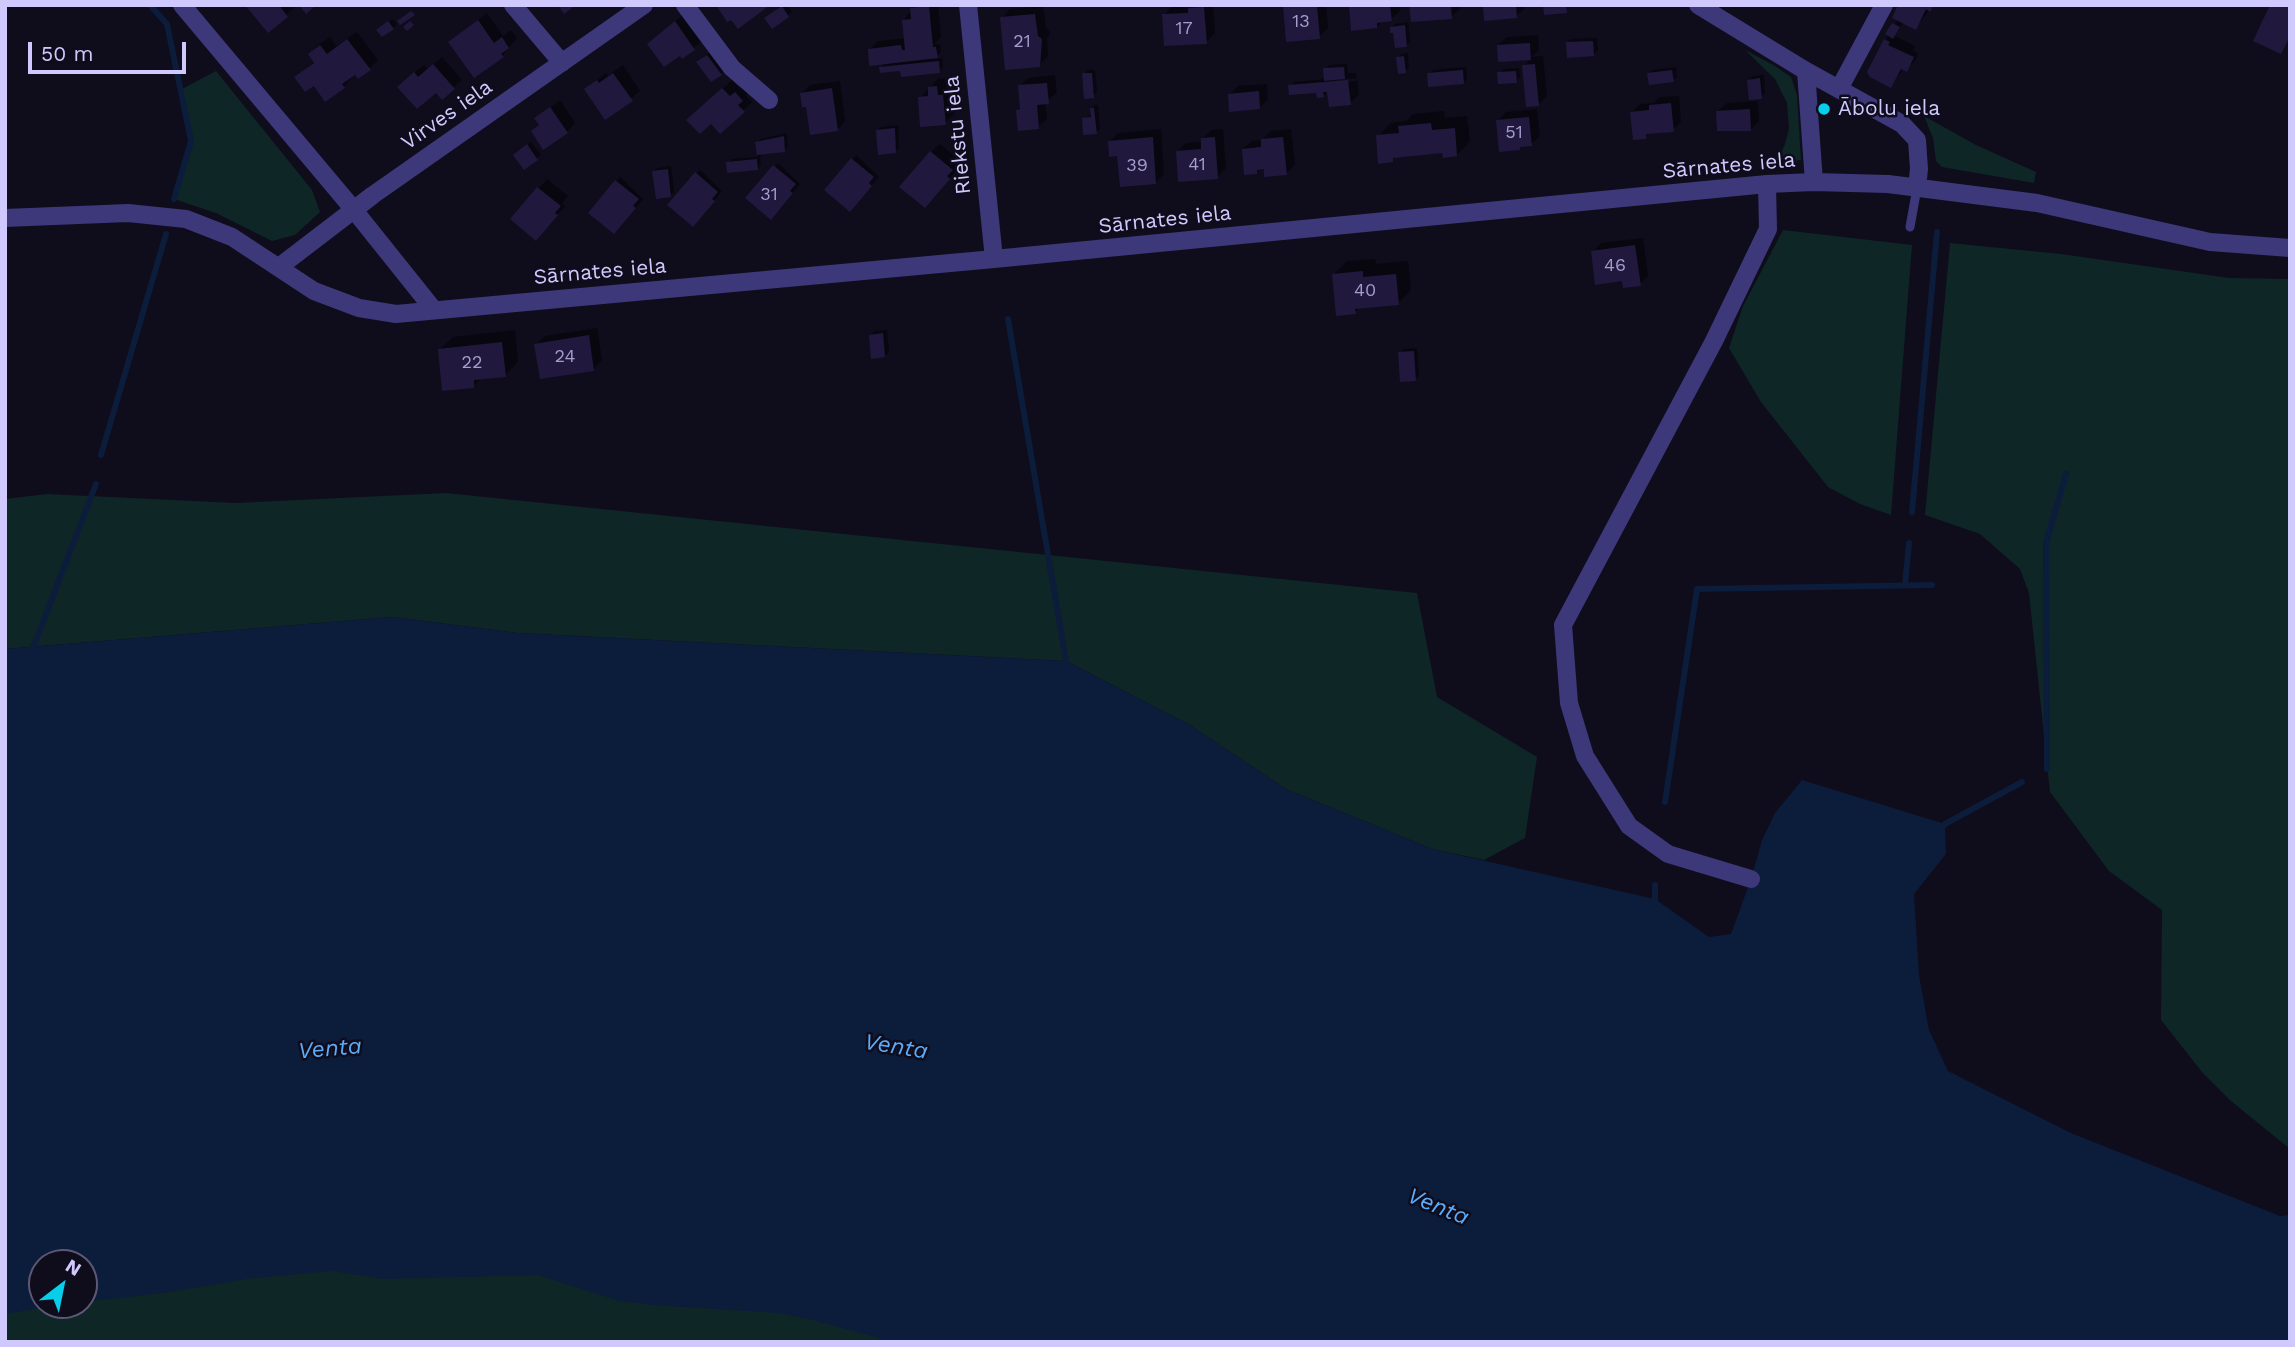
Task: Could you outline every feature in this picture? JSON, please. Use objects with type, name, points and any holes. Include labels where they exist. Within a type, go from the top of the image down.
[{"type":"street","points":[[182,5],[354,209],[434,310]]},
{"type":"street","points":[[513,5],[562,63]]},
{"type":"street","name":"Virves iela","points":[[279,267],[354,209],[644,5]]},
{"type":"street","points":[[685,5],[732,68],[769,100]]},
{"type":"street","name":"Riekstu iela","points":[[968,5],[994,259]]},
{"type":"street","points":[[1698,5],[1806,71],[1902,124],[1917,140],[1917,188]]},
{"type":"street","points":[[1839,89],[1884,5]]},
{"type":"street","points":[[1806,71],[1814,182]]},
{"type":"street","name":"Sārnates iela","points":[[434,310],[1767,184],[1814,182],[1888,184],[2038,204],[2210,242],[2290,248]]},
{"type":"street","points":[[1751,879],[1668,853],[1629,826],[1586,756],[1569,703],[1563,625],[1714,341],[1768,229],[1767,184]]},
{"type":"street","points":[[5,218],[128,213],[186,219],[232,237],[314,290],[359,308],[396,314],[434,310]]},
{"type":"lane","points":[[1910,228],[1917,188]]},
{"type":"green space","points":[[1745,50],[1791,77],[1797,95],[1801,160],[1797,160],[1796,164],[1767,165],[1779,158],[1785,144],[1789,129],[1787,103],[1775,79]]},
{"type":"green space","points":[[216,71],[312,190],[320,212],[295,235],[272,241],[216,213],[174,199],[190,141],[180,90]]},
{"type":"green space","points":[[1924,116],[1976,145],[2036,172],[2034,183],[1942,167],[1936,161],[1933,138]]},
{"type":"green space","points":[[1783,230],[1912,245],[1891,515],[1860,504],[1828,487],[1761,402],[1729,348],[1743,306]]},
{"type":"green space","points":[[1950,243],[2061,254],[2229,278],[2290,279],[2290,1149],[2231,1101],[2202,1072],[2161,1020],[2162,910],[2109,871],[2050,792],[2029,593],[2020,569],[1980,534],[1925,515]]},
{"type":"green space","points":[[446,493],[1417,593],[1437,697],[1537,757],[1525,838],[1484,860],[1432,849],[1286,789],[1188,724],[1066,661],[518,633],[392,617],[5,649],[5,499],[47,494],[235,503]]},
{"type":"green space","points":[[5,1186],[1733,1342],[5,1342]]},
{"type":"water","name":"Venta","points":[[392,617],[518,633],[1066,661],[1188,724],[1286,789],[1432,849],[1655,899],[1709,937],[1731,934],[1762,840],[1775,813],[1802,780],[1945,824],[1946,854],[1914,894],[1919,975],[1929,1030],[1948,1071],[2071,1133],[2280,1216],[2290,1215],[2290,1342],[893,1342],[778,1313],[620,1301],[538,1275],[383,1279],[332,1271],[246,1279],[98,1300],[98,1249],[28,1249],[28,1310],[5,1314],[5,649]]},
{"type":"building","points":[[245,5],[279,5],[288,17],[268,33]]},
{"type":"building","points":[[299,5],[316,5],[306,14]]},
{"type":"building","points":[[558,5],[576,5],[564,14]]},
{"type":"building","points":[[716,5],[770,5],[738,29],[731,20],[727,22]]},
{"type":"building","points":[[1283,5],[1317,5],[1320,39],[1286,42]]},
{"type":"building","points":[[1349,5],[1390,5],[1392,21],[1377,23],[1377,28],[1351,31]]},
{"type":"building","points":[[1409,5],[1451,5],[1452,19],[1411,22]]},
{"type":"building","points":[[1483,5],[1516,5],[1517,18],[1484,21]]},
{"type":"building","points":[[1543,5],[1566,5],[1567,13],[1544,15]]},
{"type":"building","points":[[1898,5],[1934,5],[1930,12],[1926,9],[1916,30],[1892,18]]},
{"type":"building","points":[[2270,5],[2290,5],[2290,36],[2281,54],[2253,41]]},
{"type":"building","points":[[782,6],[789,17],[772,29],[764,18]]},
{"type":"building","points":[[929,6],[933,47],[936,47],[938,58],[869,66],[868,49],[901,45],[902,50],[905,50],[902,20],[911,19],[910,8]]},
{"type":"building","points":[[1204,7],[1207,44],[1164,46],[1162,14],[1188,13],[1188,8]]},
{"type":"building","points":[[411,11],[415,15],[400,25],[397,21]]},
{"type":"building","points":[[1035,14],[1038,36],[1042,39],[1040,67],[1005,70],[1000,17]]},
{"type":"building","points":[[478,20],[494,43],[502,37],[509,48],[501,54],[504,57],[474,78],[448,42]]},
{"type":"building","points":[[388,21],[394,29],[382,37],[376,30]]},
{"type":"building","points":[[410,21],[414,25],[407,31],[403,27]]},
{"type":"building","points":[[675,21],[695,50],[664,67],[647,44]]},
{"type":"building","points":[[1892,23],[1900,27],[1893,39],[1885,34]]},
{"type":"building","points":[[1405,25],[1407,47],[1395,48],[1390,27]]},
{"type":"building","points":[[347,39],[371,70],[358,79],[355,75],[342,84],[345,88],[325,102],[314,86],[305,92],[294,77],[314,63],[308,54],[320,45],[327,54]]},
{"type":"building","points":[[1884,39],[1890,42],[1888,45],[1914,57],[1907,72],[1901,69],[1891,88],[1870,77],[1867,72]]},
{"type":"building","points":[[1593,41],[1594,56],[1567,58],[1566,42]]},
{"type":"building","points":[[1530,43],[1531,60],[1498,62],[1497,45]]},
{"type":"building","points":[[707,55],[722,75],[711,82],[696,62]]},
{"type":"building","points":[[1404,56],[1406,73],[1398,74],[1396,57]]},
{"type":"building","points":[[939,61],[940,73],[901,77],[900,71],[880,73],[879,67]]},
{"type":"building","points":[[433,64],[455,89],[442,100],[436,93],[417,109],[397,87],[414,72],[418,77]]},
{"type":"building","points":[[1535,64],[1539,106],[1526,107],[1522,65]]},
{"type":"building","points":[[1344,67],[1345,79],[1324,81],[1323,68]]},
{"type":"building","points":[[1463,70],[1464,84],[1428,87],[1427,73]]},
{"type":"building","points":[[1672,70],[1674,82],[1649,85],[1647,73]]},
{"type":"building","points":[[1516,71],[1517,83],[1498,84],[1497,72]]},
{"type":"building","points":[[613,73],[633,101],[605,120],[584,89]]},
{"type":"building","points":[[1082,73],[1092,73],[1094,98],[1084,99]]},
{"type":"building","points":[[1760,78],[1762,99],[1749,100],[1747,80]]},
{"type":"building","points":[[1348,80],[1351,105],[1329,107],[1327,92],[1323,92],[1324,97],[1317,98],[1316,93],[1289,95],[1288,85]]},
{"type":"building","points":[[1047,83],[1049,104],[1037,105],[1039,129],[1018,131],[1018,85]]},
{"type":"building","points":[[937,86],[938,95],[943,95],[946,125],[920,127],[918,97],[928,96],[928,87]]},
{"type":"building","points":[[722,88],[730,96],[735,92],[743,101],[738,105],[745,112],[720,134],[711,124],[700,134],[686,120]]},
{"type":"building","points":[[832,88],[838,131],[810,135],[806,107],[802,107],[800,93]]},
{"type":"building","points":[[1259,91],[1260,109],[1229,112],[1228,94]]},
{"type":"building","points":[[1671,103],[1674,132],[1646,134],[1646,139],[1633,140],[1630,112],[1649,110],[1649,105]]},
{"type":"building","points":[[550,107],[568,133],[543,150],[531,131],[539,125],[534,118]]},
{"type":"building","points":[[1090,108],[1094,108],[1097,134],[1083,135],[1082,118],[1091,117]]},
{"type":"building","points":[[1750,109],[1751,131],[1717,131],[1716,111]]},
{"type":"building","points":[[1529,117],[1532,146],[1499,152],[1496,120]]},
{"type":"building","points":[[1431,123],[1432,130],[1455,128],[1457,156],[1443,158],[1442,153],[1393,158],[1393,162],[1378,164],[1376,135],[1399,133],[1398,126]]},
{"type":"building","points":[[895,128],[896,153],[878,155],[876,130]]},
{"type":"building","points":[[784,136],[785,152],[757,155],[755,142]]},
{"type":"building","points":[[1153,137],[1156,184],[1120,187],[1117,156],[1109,157],[1108,141]]},
{"type":"building","points":[[1215,137],[1218,179],[1178,182],[1176,151],[1201,149],[1201,138]]},
{"type":"building","points":[[1283,137],[1287,175],[1264,177],[1264,169],[1257,170],[1257,174],[1244,175],[1242,149],[1261,147],[1261,139]]},
{"type":"building","points":[[527,144],[538,160],[524,170],[513,155]]},
{"type":"building","points":[[930,151],[953,170],[947,176],[950,179],[925,208],[899,187]]},
{"type":"building","points":[[851,158],[874,177],[869,183],[872,186],[850,212],[824,190]]},
{"type":"building","points":[[757,159],[758,170],[727,173],[726,162]]},
{"type":"building","points":[[773,165],[796,184],[790,191],[793,193],[771,220],[745,198]]},
{"type":"building","points":[[668,169],[671,197],[656,199],[652,171]]},
{"type":"building","points":[[695,172],[718,192],[712,199],[715,201],[693,227],[667,205]]},
{"type":"building","points":[[615,180],[639,199],[633,206],[636,208],[614,234],[588,213]]},
{"type":"building","points":[[537,187],[561,206],[555,213],[558,215],[536,241],[510,219]]},
{"type":"building","points":[[1635,245],[1641,286],[1623,288],[1622,281],[1595,285],[1591,251]]},
{"type":"building","points":[[1363,271],[1363,277],[1396,274],[1399,305],[1355,309],[1356,314],[1336,316],[1332,274]]},
{"type":"building","points":[[883,333],[885,357],[871,359],[869,335]]},
{"type":"building","points":[[589,335],[594,371],[540,379],[534,344]]},
{"type":"building","points":[[502,342],[506,377],[474,380],[474,388],[442,391],[438,349]]},
{"type":"building","points":[[1414,351],[1416,381],[1400,382],[1398,352]]},
{"type":"waterway","points":[[150,5],[167,24],[191,141],[174,199]]},
{"type":"waterway","points":[[1912,512],[1937,232]]},
{"type":"waterway","points":[[101,455],[166,234]]},
{"type":"waterway","points":[[1008,319],[1066,661],[1065,669]]},
{"type":"waterway","points":[[2047,769],[2046,543],[2066,474]]},
{"type":"waterway","points":[[33,656],[33,648],[96,484]]},
{"type":"waterway","points":[[1905,585],[1909,543]]},
{"type":"waterway","points":[[1665,802],[1697,589],[1932,585]]},
{"type":"waterway","points":[[1942,828],[2022,782]]},
{"type":"waterway","points":[[1655,885],[1655,904]]},
{"type":"place","name":"Ābolu iela","points":[[1824,109]]}]
